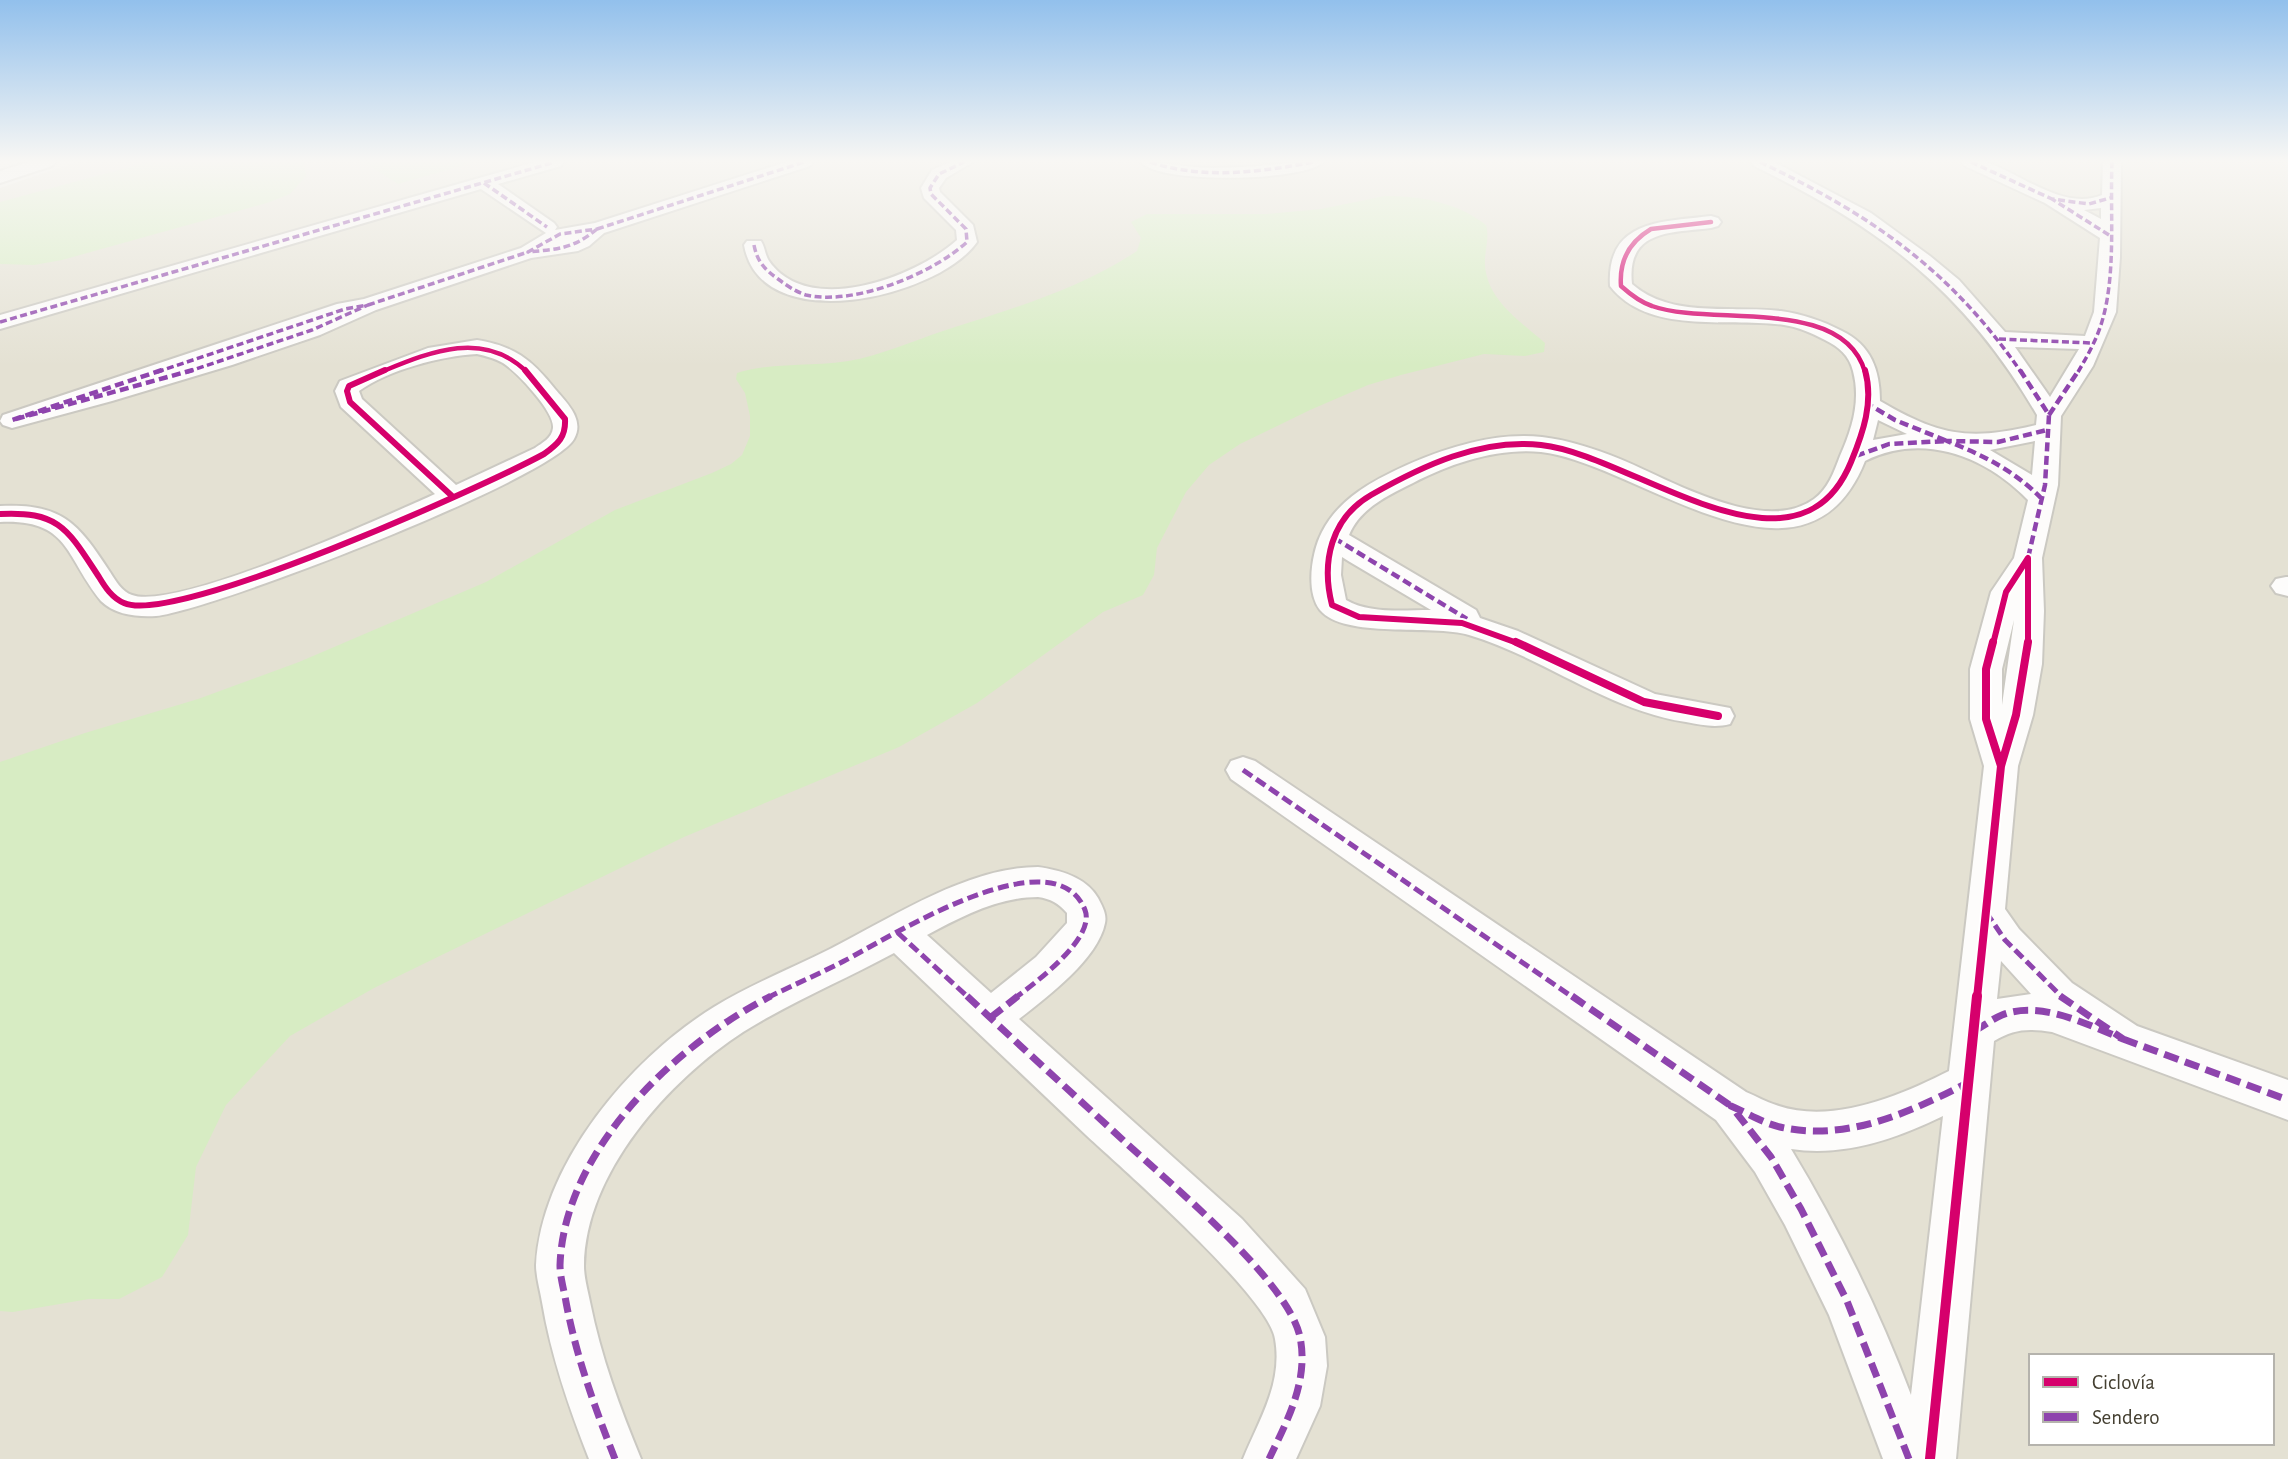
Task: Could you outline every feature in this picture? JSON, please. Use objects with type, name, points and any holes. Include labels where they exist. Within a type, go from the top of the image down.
[{"type":"street","points":[[0,322],[320,230]]},
{"type":"street","points":[[529,230],[539,240],[571,247],[582,242],[587,230]]},
{"type":"street","points":[[6,421],[345,309],[369,305],[539,240],[587,230]]},
{"type":"street","points":[[754,245],[758,261],[786,285],[804,294],[829,296],[902,279],[953,255],[967,242],[966,230]]},
{"type":"street","points":[[1485,629],[1438,619],[1367,619],[1342,612],[1332,605],[1326,579],[1328,554],[1345,514],[1359,502],[1388,485],[1465,453],[1498,446],[1536,444],[1568,450],[1713,508],[1762,518],[1802,515],[1821,508],[1842,487],[1866,429],[1868,404],[1865,370],[1851,346],[1827,332],[1784,318],[1675,312],[1645,302],[1625,291],[1621,286],[1620,266],[1635,239],[1649,230]]},
{"type":"street","points":[[1883,230],[1951,285],[1999,339],[2048,423]]},
{"type":"street","points":[[2103,230],[2109,235]]},
{"type":"street","points":[[1930,1459],[2001,766],[2013,733],[2027,667],[2031,602],[2028,558],[2045,485],[2048,423],[2105,314],[2109,230]]},
{"type":"street","points":[[1999,339],[2092,343]]},
{"type":"street","points":[[0,514],[30,513],[53,518],[69,533],[117,600],[138,609],[215,592],[371,532],[452,496],[543,455],[562,440],[567,430],[564,415],[525,370],[503,353],[478,348],[445,351],[360,380],[349,386],[347,391],[350,402],[452,496]]},
{"type":"street","points":[[1868,404],[1895,420],[1997,463],[2042,499]]},
{"type":"street","points":[[1853,457],[1870,447],[1887,443],[1947,440],[1998,443],[2048,423]]},
{"type":"street","points":[[1334,537],[1360,556],[1485,629],[1532,648],[1636,699],[1718,716]]},
{"type":"street","points":[[1243,770],[1731,1105],[1779,1126],[1823,1131],[1870,1126],[1897,1117],[1969,1082]]},
{"type":"street","points":[[615,1459],[597,1415],[569,1322],[560,1267],[566,1225],[584,1175],[634,1103],[697,1042],[741,1014],[898,933],[978,896],[1016,883],[1041,882],[1060,886],[1084,906],[1088,917],[1083,933],[1062,958],[990,1018]]},
{"type":"street","points":[[1986,912],[2005,940],[2058,995],[2123,1039]]},
{"type":"street","points":[[898,933],[1226,1235],[1266,1277],[1288,1306],[1300,1337],[1302,1366],[1294,1406],[1269,1459]]},
{"type":"street","points":[[1974,1031],[2008,1013],[2038,1012],[2070,1019],[2285,1098]]},
{"type":"street","points":[[1731,1105],[1771,1157],[1807,1221],[1847,1301],[1909,1459]]},
{"type":"shaded area","points":[[0,230],[2288,230],[2288,1459],[0,1459]]},
{"type":"green space","points":[[0,230],[170,230],[62,260],[34,265],[0,264]]},
{"type":"green space","points":[[1136,230],[1487,230],[1485,265],[1492,289],[1506,309],[1545,343],[1544,352],[1525,356],[1484,354],[1401,375],[1368,385],[1240,444],[1209,465],[1186,492],[1157,548],[1154,575],[1143,595],[1103,612],[977,703],[899,747],[684,837],[374,988],[290,1036],[226,1105],[196,1167],[188,1235],[162,1277],[119,1299],[89,1299],[13,1312],[0,1311],[0,762],[198,699],[299,662],[486,582],[615,510],[731,464],[742,455],[750,436],[750,416],[745,393],[736,379],[737,373],[767,367],[844,362],[883,352],[1002,312],[1094,276],[1137,251],[1141,238]]},
{"type":"marked path","points":[[0,322],[319,230]]},
{"type":"marked path","points":[[528,252],[560,234],[587,230]]},
{"type":"marked path","points":[[528,252],[571,247],[596,230]]},
{"type":"marked path","points":[[754,245],[758,261],[767,271],[801,293],[824,297],[892,284],[937,265],[967,242],[966,230]]},
{"type":"marked path","points":[[1882,230],[1923,260],[1951,285],[1993,331],[2049,415],[2045,485],[2028,558]]},
{"type":"marked path","points":[[2103,230],[2109,235]]},
{"type":"marked path","points":[[2049,415],[2082,366],[2102,322],[2107,295],[2111,230]]},
{"type":"marked path","points":[[368,305],[528,252]]},
{"type":"marked path","points":[[368,305],[341,319],[224,360],[134,388],[12,420],[345,309],[368,305]]},
{"type":"marked path","points":[[1999,339],[2092,343]]},
{"type":"marked path","points":[[1856,456],[1889,444],[1947,441],[1895,420],[1868,404]]},
{"type":"marked path","points":[[2042,499],[1998,464],[1947,441],[1998,442],[2047,430]]},
{"type":"marked path","points":[[1334,538],[1467,619]]},
{"type":"marked path","points":[[1243,770],[1731,1106]]},
{"type":"marked path","points":[[615,1459],[579,1358],[560,1265],[574,1200],[605,1141],[625,1114],[647,1089],[695,1044],[729,1019],[767,998],[953,904],[998,887],[1038,882],[1066,890],[1081,903],[1086,912],[1086,924],[1079,938],[1050,969],[990,1018]]},
{"type":"marked path","points":[[1974,1031],[2005,1014],[2037,1011],[2067,1018],[2123,1039],[2058,995],[2005,940],[1986,912]]},
{"type":"marked path","points":[[898,933],[1226,1235],[1288,1306],[1300,1337],[1302,1366],[1294,1406],[1269,1459]]},
{"type":"marked path","points":[[2123,1039],[2288,1100]]},
{"type":"marked path","points":[[1909,1459],[1847,1301],[1801,1209],[1771,1157],[1731,1106],[1780,1127],[1830,1131],[1855,1128],[1901,1114],[1969,1082]]},
{"type":"cycle path","points":[[1649,230],[1631,245],[1621,268],[1621,286],[1635,298],[1653,307],[1674,312],[1789,319],[1821,329],[1843,340],[1858,354],[1868,387],[1865,424],[1844,479],[1832,497],[1814,511],[1801,515],[1787,518],[1746,516],[1693,501],[1614,466],[1566,449],[1514,444],[1488,447],[1436,462],[1388,485],[1354,507],[1336,531],[1331,545],[1328,590],[1332,605],[1359,617],[1462,623],[1528,647],[1644,702],[1718,716]]},
{"type":"cycle path","points":[[0,514],[38,515],[62,527],[81,549],[109,591],[118,601],[127,605],[156,606],[200,596],[255,578],[376,530],[533,460],[554,447],[566,430],[565,419],[524,369],[495,350],[477,347],[436,352],[360,380],[349,386],[347,391],[350,402],[452,496]]},
{"type":"cycle path","points":[[1930,1459],[2001,766],[2010,740],[2026,664],[2028,558],[2006,592],[1986,669],[1986,719],[2001,766]]}]
